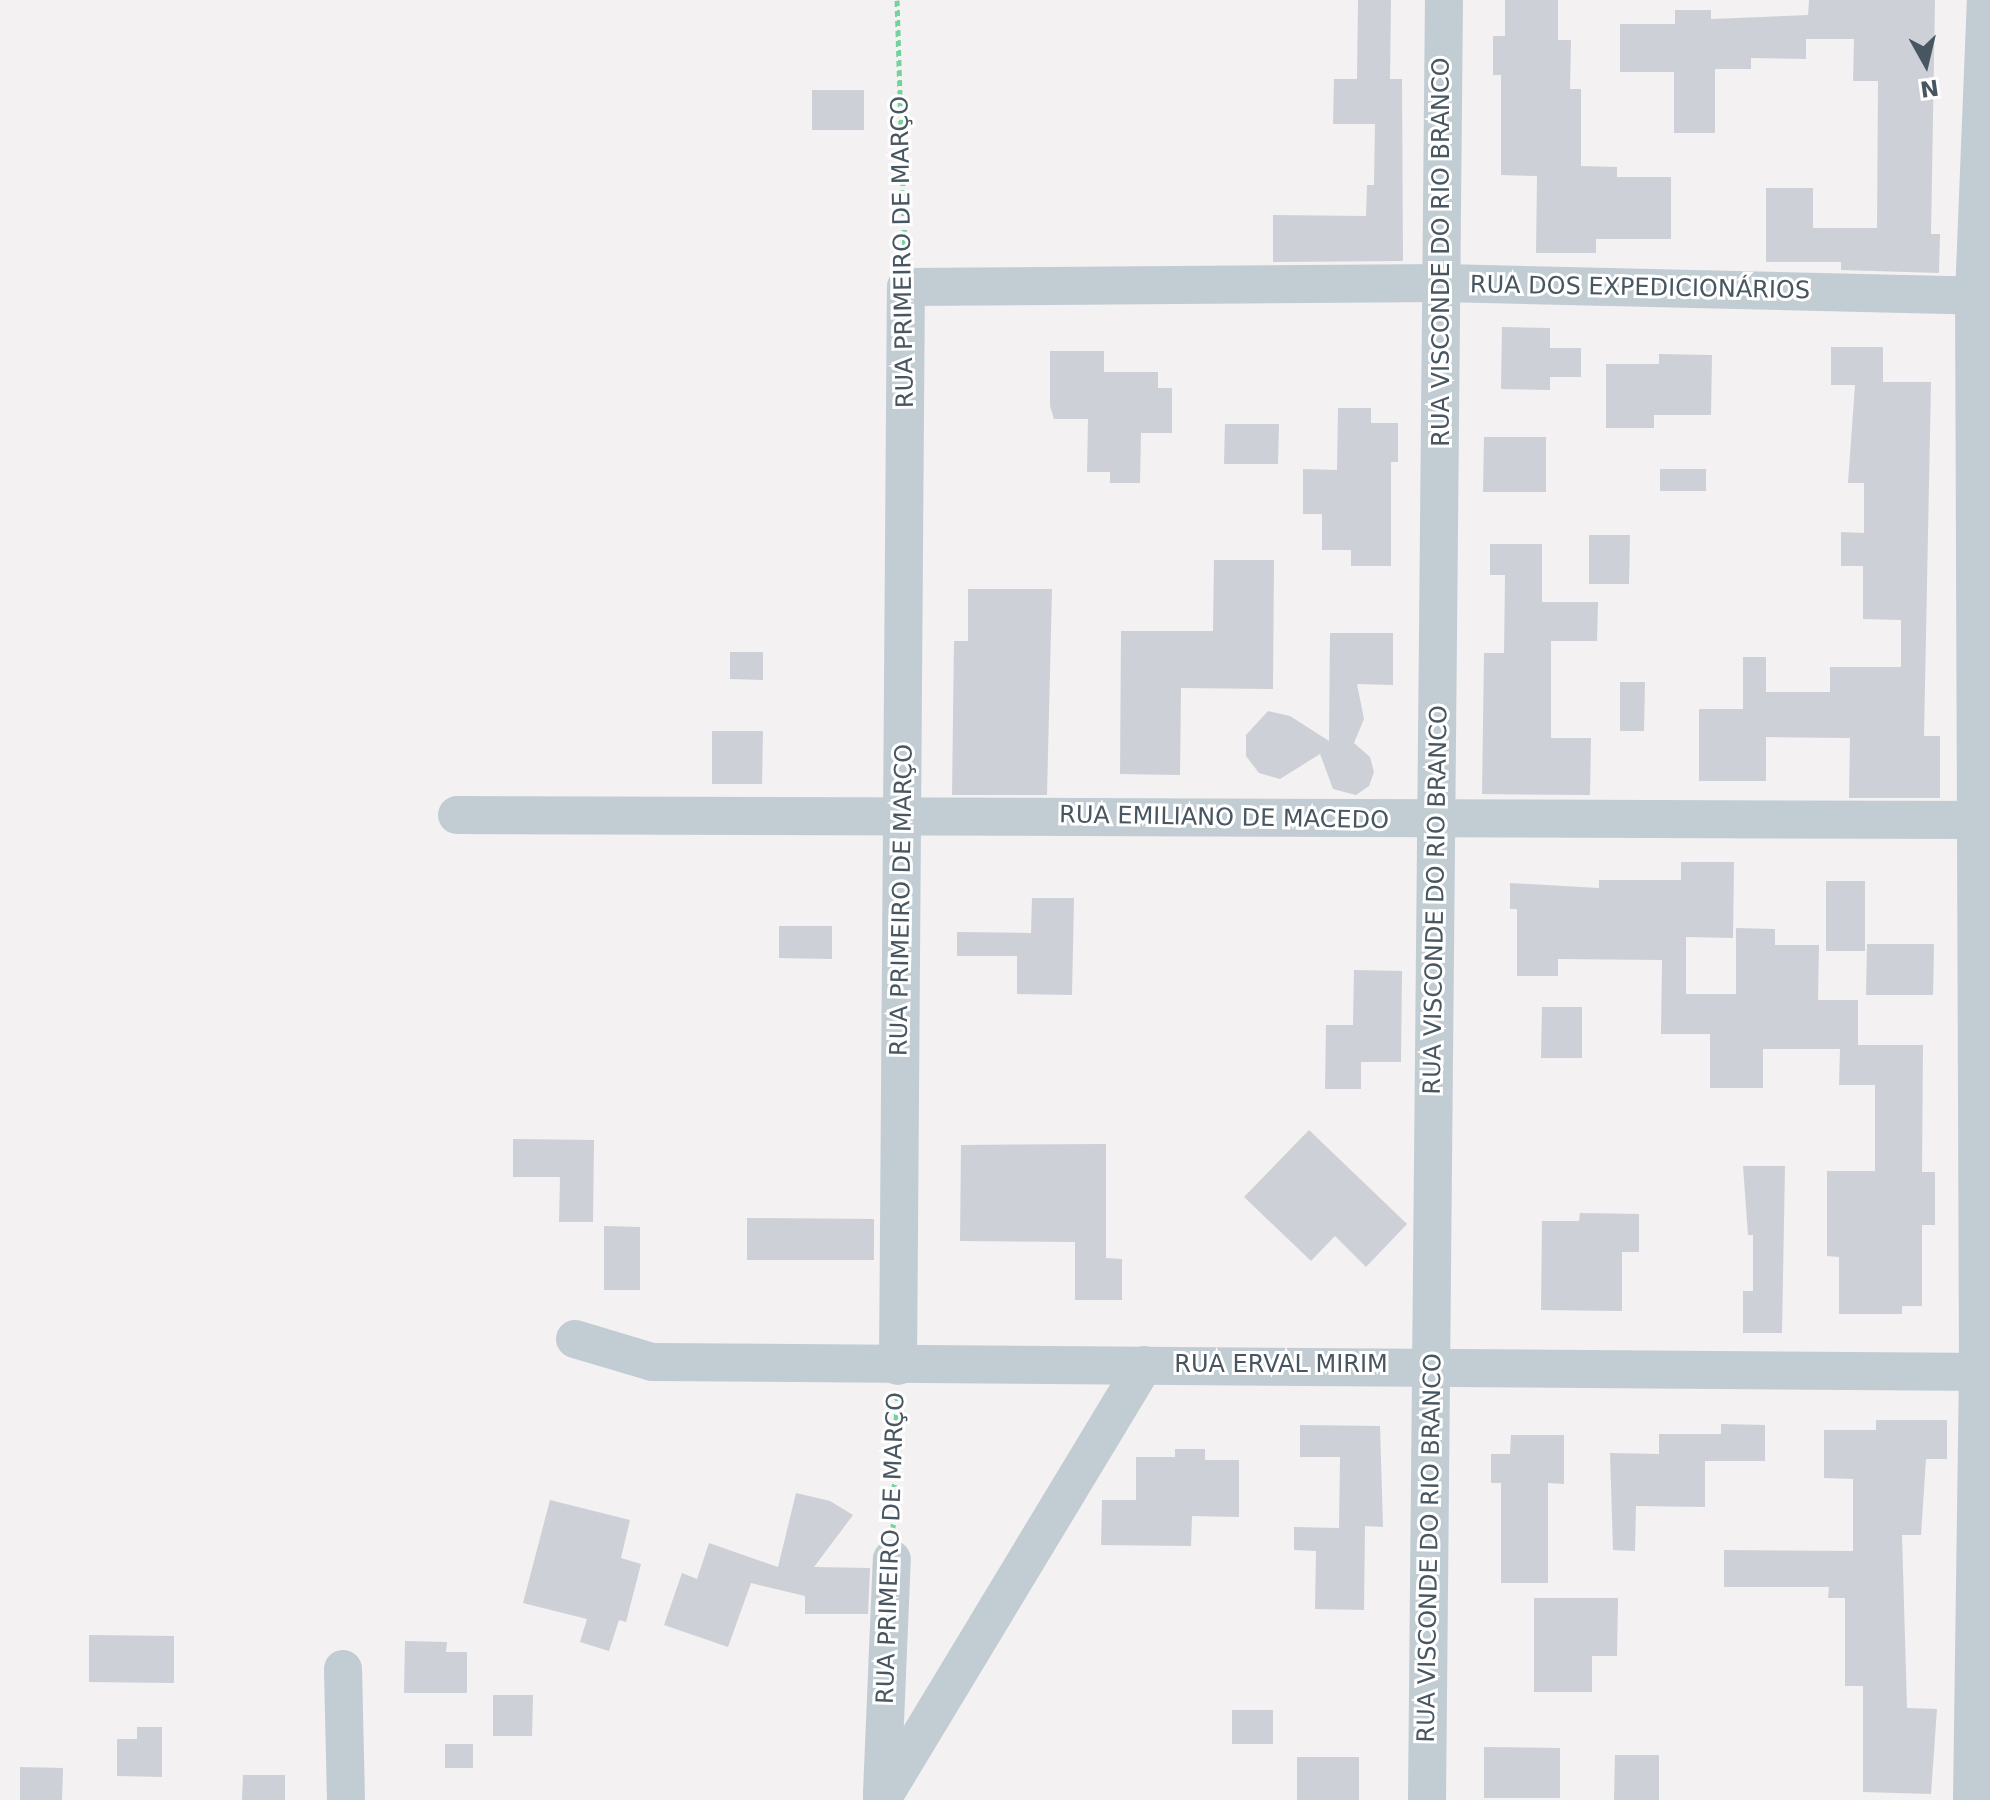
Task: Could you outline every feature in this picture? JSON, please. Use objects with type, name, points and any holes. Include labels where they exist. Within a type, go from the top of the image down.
[{"type":"street","name":"RUA VISCONDE DO RIO BRANCO","points":[[1427,1800],[1444,0]]},
{"type":"street","points":[[1972,1800],[1984,1372],[1982,296],[1986,0]]},
{"type":"street","name":"RUA DOS EXPEDICIONÁRIOS","points":[[906,287],[1443,283],[1982,296]]},
{"type":"street","name":"RUA PRIMEIRO DE MARÇO","points":[[898,1366],[906,287]]},
{"type":"street","name":"RUA EMILIANO DE MACEDO","points":[[457,815],[903,813],[1436,821],[1983,820]]},
{"type":"street","name":"RUA ERVAL MIRIM","points":[[575,1339],[652,1362],[898,1366],[1431,1365],[1984,1372]]},
{"type":"street","points":[[882,1800],[1144,1365]]},
{"type":"street","name":"RUA PRIMEIRO DE MARÇO","points":[[882,1800],[892,1559]]},
{"type":"street","points":[[343,1669],[346,1800]]},
{"type":"path","name":"RUA PRIMEIRO DE MARÇO","points":[[897,0],[906,287]]},
{"type":"path","name":"RUA PRIMEIRO DE MARÇO","points":[[892,1559],[898,1366]]},
{"type":"building","points":[[1358,0],[1391,0],[1390,79],[1402,79],[1403,261],[1273,262],[1273,215],[1366,216],[1367,185],[1374,185],[1375,124],[1333,124],[1334,79],[1357,79]]},
{"type":"building","points":[[1505,0],[1558,0],[1558,40],[1571,40],[1570,89],[1581,89],[1581,166],[1617,167],[1617,177],[1671,177],[1671,239],[1596,239],[1596,253],[1536,253],[1537,176],[1501,175],[1501,75],[1493,75],[1493,36],[1505,36]]},
{"type":"building","points":[[1809,0],[1935,0],[1931,234],[1940,234],[1939,273],[1841,270],[1841,262],[1766,262],[1766,188],[1813,188],[1813,228],[1877,228],[1878,81],[1853,81],[1854,39],[1806,39],[1806,59],[1751,58],[1751,69],[1715,69],[1715,133],[1674,133],[1674,72],[1620,72],[1620,24],[1675,24],[1675,10],[1711,10],[1711,19],[1808,15]]},
{"type":"building","points":[[812,90],[864,90],[864,130],[812,130]]},
{"type":"building","points":[[1502,327],[1550,328],[1550,348],[1581,348],[1581,377],[1550,377],[1550,390],[1501,389]]},
{"type":"building","points":[[1831,347],[1883,347],[1883,382],[1931,382],[1924,736],[1940,736],[1940,798],[1849,798],[1850,738],[1766,737],[1766,781],[1699,781],[1699,709],[1743,709],[1743,657],[1766,657],[1766,692],[1830,692],[1830,667],[1901,667],[1901,620],[1863,619],[1863,566],[1841,566],[1841,532],[1864,533],[1864,483],[1848,483],[1855,385],[1831,385]]},
{"type":"building","points":[[1050,351],[1104,351],[1104,372],[1158,372],[1158,388],[1172,388],[1172,433],[1141,433],[1140,483],[1110,483],[1110,472],[1087,472],[1088,419],[1054,419],[1050,406]]},
{"type":"building","points":[[1659,354],[1712,355],[1711,415],[1654,415],[1654,428],[1606,428],[1606,364],[1659,364]]},
{"type":"building","points":[[1338,408],[1371,408],[1371,423],[1398,423],[1398,462],[1391,462],[1391,566],[1351,566],[1351,550],[1322,550],[1322,514],[1303,514],[1303,469],[1337,470]]},
{"type":"building","points":[[1225,424],[1279,424],[1278,464],[1224,464]]},
{"type":"building","points":[[1484,437],[1546,437],[1546,492],[1483,492]]},
{"type":"building","points":[[1660,469],[1706,469],[1706,491],[1660,491]]},
{"type":"building","points":[[1589,535],[1630,535],[1629,584],[1589,584]]},
{"type":"building","points":[[1490,544],[1542,544],[1542,602],[1598,602],[1597,641],[1551,641],[1551,738],[1591,738],[1590,795],[1482,794],[1484,653],[1504,653],[1505,575],[1490,575]]},
{"type":"building","points":[[1214,560],[1274,560],[1273,689],[1181,688],[1180,775],[1120,774],[1121,631],[1213,631]]},
{"type":"building","points":[[968,589],[1052,589],[1047,795],[952,795],[954,641],[968,641]]},
{"type":"building","points":[[1330,633],[1393,633],[1393,685],[1357,684],[1364,719],[1354,743],[1370,757],[1374,772],[1369,786],[1356,795],[1333,789],[1320,754],[1280,779],[1259,773],[1246,756],[1246,735],[1268,711],[1290,716],[1329,741]]},
{"type":"building","points":[[730,652],[763,652],[763,680],[730,679]]},
{"type":"building","points":[[1620,682],[1645,682],[1644,731],[1620,731]]},
{"type":"building","points":[[712,731],[763,731],[762,784],[712,784]]},
{"type":"building","points":[[1681,862],[1734,862],[1733,938],[1686,937],[1686,994],[1736,994],[1736,928],[1775,929],[1775,945],[1819,945],[1818,1000],[1858,1000],[1858,1045],[1923,1045],[1922,1172],[1935,1172],[1935,1225],[1922,1225],[1922,1306],[1902,1306],[1902,1314],[1839,1314],[1839,1257],[1827,1256],[1827,1171],[1875,1171],[1875,1085],[1839,1085],[1840,1049],[1763,1049],[1763,1088],[1710,1088],[1710,1034],[1661,1034],[1662,960],[1558,959],[1558,976],[1517,976],[1517,909],[1510,909],[1510,883],[1599,888],[1599,880],[1681,880]]},
{"type":"building","points":[[1826,881],[1865,881],[1865,951],[1826,951]]},
{"type":"building","points":[[1032,898],[1074,898],[1072,995],[1017,994],[1017,956],[957,956],[957,932],[1031,933]]},
{"type":"building","points":[[779,926],[832,926],[832,959],[779,958]]},
{"type":"building","points":[[1867,944],[1934,944],[1933,995],[1866,995]]},
{"type":"building","points":[[1354,970],[1402,971],[1401,1062],[1361,1062],[1361,1089],[1325,1089],[1326,1025],[1353,1025]]},
{"type":"building","points":[[1542,1007],[1582,1007],[1582,1058],[1541,1058]]},
{"type":"building","points":[[1309,1130],[1407,1224],[1366,1267],[1335,1236],[1311,1261],[1244,1197]]},
{"type":"building","points":[[513,1139],[594,1140],[593,1222],[559,1222],[560,1177],[513,1177]]},
{"type":"building","points":[[1106,1144],[1106,1258],[1122,1259],[1122,1300],[1075,1300],[1075,1242],[960,1241],[961,1145]]},
{"type":"building","points":[[1743,1166],[1785,1166],[1782,1333],[1743,1333],[1743,1291],[1753,1291],[1753,1235],[1748,1235]]},
{"type":"building","points":[[1580,1213],[1639,1214],[1639,1252],[1622,1252],[1622,1311],[1541,1310],[1542,1221],[1579,1221]]},
{"type":"building","points":[[747,1218],[874,1219],[874,1260],[747,1260]]},
{"type":"building","points":[[604,1226],[640,1227],[640,1290],[604,1290]]},
{"type":"building","points":[[1876,1420],[1947,1420],[1947,1459],[1926,1459],[1921,1535],[1902,1535],[1907,1708],[1937,1709],[1931,1794],[1863,1792],[1863,1686],[1845,1686],[1845,1598],[1828,1598],[1829,1587],[1724,1587],[1724,1550],[1853,1551],[1853,1479],[1824,1478],[1824,1430],[1876,1430]]},
{"type":"building","points":[[1721,1424],[1765,1425],[1765,1461],[1705,1461],[1705,1507],[1636,1506],[1635,1551],[1613,1550],[1610,1453],[1659,1454],[1659,1434],[1721,1434]]},
{"type":"building","points":[[1300,1425],[1380,1426],[1383,1527],[1365,1526],[1364,1610],[1315,1609],[1316,1551],[1294,1550],[1294,1527],[1339,1528],[1340,1457],[1300,1457]]},
{"type":"building","points":[[1511,1435],[1564,1435],[1564,1484],[1548,1483],[1548,1583],[1501,1583],[1501,1483],[1491,1483],[1491,1454],[1510,1454]]},
{"type":"building","points":[[1175,1449],[1205,1449],[1205,1460],[1239,1460],[1239,1517],[1192,1516],[1191,1546],[1101,1545],[1102,1500],[1136,1500],[1136,1457],[1175,1457]]},
{"type":"building","points":[[796,1493],[830,1501],[853,1515],[814,1567],[870,1568],[868,1614],[805,1614],[805,1596],[751,1583],[728,1647],[664,1625],[682,1573],[697,1579],[709,1543],[778,1567]]},
{"type":"building","points":[[550,1500],[630,1520],[621,1558],[641,1564],[626,1622],[619,1620],[609,1651],[580,1642],[587,1619],[523,1603]]},
{"type":"building","points":[[1534,1598],[1618,1598],[1617,1656],[1592,1656],[1592,1692],[1534,1692]]},
{"type":"building","points":[[89,1635],[174,1636],[174,1683],[89,1682]]},
{"type":"building","points":[[405,1641],[447,1642],[446,1652],[467,1652],[467,1693],[404,1693]]},
{"type":"building","points":[[493,1695],[533,1695],[532,1736],[493,1736]]},
{"type":"building","points":[[1232,1710],[1273,1710],[1273,1744],[1232,1744]]},
{"type":"building","points":[[137,1727],[162,1727],[162,1777],[117,1776],[117,1739],[137,1739]]},
{"type":"building","points":[[445,1744],[473,1744],[473,1768],[445,1768]]},
{"type":"building","points":[[1484,1747],[1560,1748],[1560,1798],[1484,1798]]},
{"type":"building","points":[[1615,1755],[1659,1755],[1659,1800],[1614,1800]]},
{"type":"building","points":[[1297,1757],[1359,1757],[1359,1800],[1297,1800]]},
{"type":"building","points":[[20,1767],[63,1768],[62,1800],[20,1800]]},
{"type":"building","points":[[243,1775],[285,1775],[285,1800],[242,1800]]}]
